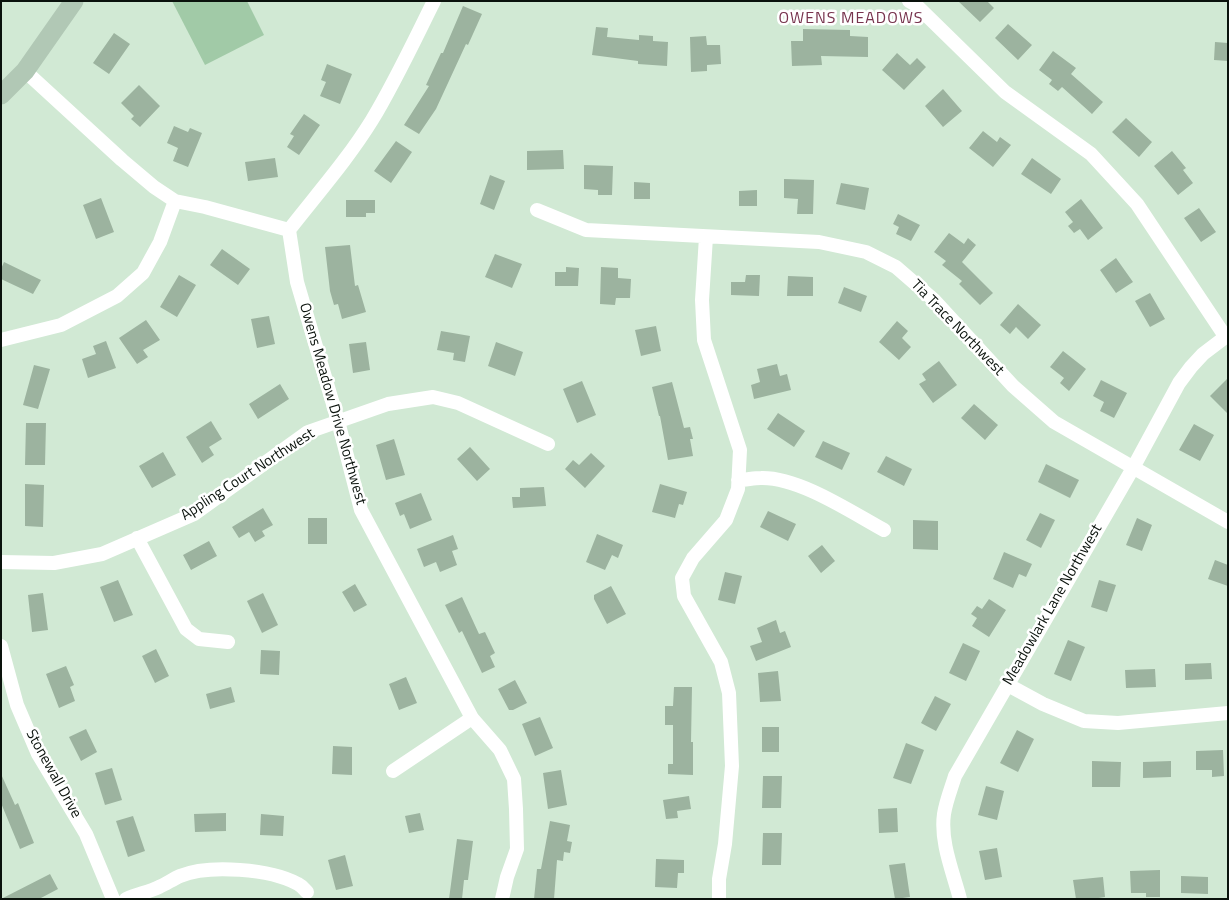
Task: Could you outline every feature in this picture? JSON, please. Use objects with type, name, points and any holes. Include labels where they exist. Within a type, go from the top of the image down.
[{"type":"street","points":[[1,95],[24,70],[74,1]]},
{"type":"street","points":[[24,70],[122,160],[154,187],[175,201],[205,206],[289,230],[348,155],[372,121],[434,1]]},
{"type":"street","points":[[909,1],[916,5],[1004,92],[1091,154],[1137,204],[1226,336]]},
{"type":"street","points":[[1,340],[61,325],[117,296],[143,273],[160,242],[175,201]]},
{"type":"street","name":"Tia Trace Northwest","points":[[537,210],[586,230],[820,242],[866,252],[896,267],[934,300],[1013,386],[1052,420],[1228,522]]},
{"type":"street","name":"Owens Meadow Drive Northwest","points":[[289,230],[297,282],[362,510],[472,718],[500,750],[514,779],[517,849],[507,877],[502,899]]},
{"type":"street","points":[[706,237],[702,300],[704,340],[740,450],[738,489],[726,520],[693,558],[682,578],[684,596],[721,662],[729,693],[732,766],[725,844],[719,879],[720,899]]},
{"type":"street","name":"Meadowlark Lane Northwest","points":[[960,899],[946,849],[944,830],[944,815],[955,776],[1179,383],[1203,354],[1226,336]]},
{"type":"street","name":"Appling Court Northwest","points":[[1,562],[54,563],[102,554],[194,514],[308,432],[388,404],[433,397],[458,403],[548,444]]},
{"type":"street","points":[[738,480],[762,478],[786,481],[828,498],[884,530]]},
{"type":"street","points":[[137,538],[186,628],[199,639],[228,642]]},
{"type":"street","name":"Stonewall Drive","points":[[1,646],[17,705],[38,754],[86,834],[113,899]]},
{"type":"street","points":[[1008,685],[1043,704],[1084,721],[1118,723],[1228,713]]},
{"type":"street","points":[[393,771],[472,718]]},
{"type":"street","points":[[126,899],[159,887],[181,875],[225,869],[258,872],[287,879],[300,885],[307,892]]},
{"type":"green space","points":[[172,1],[247,1],[264,35],[205,65]]},
{"type":"building","points":[[958,1],[987,1],[994,8],[980,22]]},
{"type":"building","points":[[463,6],[482,14],[436,109],[419,134],[404,125],[429,86],[426,85],[441,53],[443,53]]},
{"type":"building","points":[[1008,24],[1032,45],[1018,60],[995,38]]},
{"type":"building","points":[[596,27],[608,28],[607,37],[639,40],[639,35],[653,36],[653,41],[668,42],[667,66],[638,64],[638,61],[592,55]]},
{"type":"building","points":[[803,29],[850,30],[850,36],[868,37],[868,57],[821,56],[822,65],[792,66],[791,41],[803,41]]},
{"type":"building","points":[[114,33],[130,44],[109,74],[93,63]]},
{"type":"building","points":[[706,36],[707,45],[720,45],[721,64],[707,65],[707,71],[691,72],[690,37]]},
{"type":"building","points":[[1215,42],[1228,43],[1228,61],[1214,60]]},
{"type":"building","points":[[1053,51],[1076,68],[1071,74],[1103,102],[1092,114],[1062,87],[1058,91],[1049,84],[1052,80],[1039,70]]},
{"type":"building","points":[[897,53],[910,65],[917,58],[926,67],[904,90],[882,70]]},
{"type":"building","points":[[327,64],[352,74],[340,104],[320,96],[326,82],[321,80]]},
{"type":"building","points":[[139,85],[160,106],[140,127],[131,119],[134,116],[121,103]]},
{"type":"building","points":[[943,89],[962,111],[943,127],[925,106]]},
{"type":"building","points":[[304,114],[320,125],[299,155],[287,147],[294,136],[290,134]]},
{"type":"building","points":[[1126,118],[1152,142],[1139,157],[1112,132]]},
{"type":"building","points":[[174,126],[188,132],[190,128],[202,133],[188,167],[173,161],[178,148],[167,143]]},
{"type":"building","points":[[983,131],[997,142],[1000,137],[1011,145],[993,167],[969,148]]},
{"type":"building","points":[[396,141],[412,152],[391,183],[374,171]]},
{"type":"building","points":[[563,150],[564,169],[527,170],[527,151]]},
{"type":"building","points":[[1172,151],[1186,168],[1183,170],[1193,183],[1178,195],[1154,166]]},
{"type":"building","points":[[275,158],[278,177],[248,181],[245,162]]},
{"type":"building","points":[[1032,158],[1061,179],[1051,194],[1021,174]]},
{"type":"building","points":[[584,165],[613,166],[612,195],[598,195],[598,190],[584,189]]},
{"type":"building","points":[[490,175],[505,181],[494,210],[480,204]]},
{"type":"building","points":[[784,179],[814,180],[813,214],[797,214],[798,199],[784,198]]},
{"type":"building","points":[[634,182],[650,183],[650,199],[634,199]]},
{"type":"building","points":[[841,183],[869,188],[865,210],[836,204]]},
{"type":"building","points":[[757,190],[757,206],[739,206],[739,191]]},
{"type":"building","points":[[101,198],[114,232],[96,239],[83,205]]},
{"type":"building","points":[[1081,199],[1103,228],[1088,240],[1080,229],[1074,233],[1068,226],[1073,222],[1065,212]]},
{"type":"building","points":[[346,200],[375,200],[375,213],[366,213],[366,217],[346,217]]},
{"type":"building","points":[[1199,208],[1216,232],[1201,242],[1184,218]]},
{"type":"building","points":[[898,214],[920,225],[911,241],[896,234],[899,227],[893,224]]},
{"type":"building","points":[[949,233],[964,244],[968,238],[976,245],[962,262],[993,293],[980,305],[959,284],[962,281],[942,265],[946,261],[934,252]]},
{"type":"building","points":[[350,245],[355,286],[358,285],[366,312],[342,319],[338,304],[334,305],[330,291],[325,247]]},
{"type":"building","points":[[222,249],[250,269],[238,285],[210,265]]},
{"type":"building","points":[[495,254],[522,264],[512,288],[485,277]]},
{"type":"building","points":[[1116,258],[1133,282],[1116,293],[1100,270]]},
{"type":"building","points":[[4,262],[41,280],[33,294],[1,279],[1,269]]},
{"type":"building","points":[[566,267],[579,268],[578,286],[555,286],[555,272],[566,272]]},
{"type":"building","points":[[601,267],[618,268],[618,278],[631,279],[630,298],[616,298],[615,305],[600,304]]},
{"type":"building","points":[[179,275],[196,285],[177,317],[160,307]]},
{"type":"building","points":[[746,275],[760,275],[759,296],[731,295],[731,282],[745,282]]},
{"type":"building","points":[[788,276],[813,277],[813,296],[787,296]]},
{"type":"building","points":[[844,287],[867,296],[861,312],[838,303]]},
{"type":"building","points":[[1150,293],[1165,319],[1150,327],[1135,301]]},
{"type":"building","points":[[1018,304],[1041,325],[1028,339],[1016,327],[1010,334],[1000,325]]},
{"type":"building","points":[[269,316],[275,344],[257,348],[251,319]]},
{"type":"building","points":[[146,320],[160,340],[143,350],[148,357],[137,364],[119,338]]},
{"type":"building","points":[[897,321],[908,331],[902,338],[911,347],[899,360],[879,342]]},
{"type":"building","points":[[656,326],[661,351],[641,356],[635,330]]},
{"type":"building","points":[[441,331],[470,336],[465,362],[453,360],[454,353],[437,350]]},
{"type":"building","points":[[106,341],[116,368],[88,378],[82,359],[96,354],[93,346]]},
{"type":"building","points":[[366,342],[370,370],[353,373],[349,344]]},
{"type":"building","points":[[496,342],[523,352],[515,376],[488,366]]},
{"type":"building","points":[[1063,351],[1086,369],[1069,391],[1060,383],[1064,378],[1050,367]]},
{"type":"building","points":[[939,361],[957,385],[933,403],[919,384],[926,380],[922,374]]},
{"type":"building","points":[[777,364],[780,376],[787,374],[791,390],[754,399],[751,385],[760,382],[757,369]]},
{"type":"building","points":[[34,365],[50,369],[38,409],[23,405]]},
{"type":"building","points":[[1228,378],[1228,414],[1210,396]]},
{"type":"building","points":[[1101,380],[1127,393],[1114,418],[1100,411],[1104,402],[1093,396]]},
{"type":"building","points":[[582,381],[596,415],[577,423],[563,389]]},
{"type":"building","points":[[672,382],[684,428],[690,427],[693,439],[690,439],[693,456],[668,460],[660,416],[652,387]]},
{"type":"building","points":[[280,384],[289,399],[258,419],[249,404]]},
{"type":"building","points":[[974,404],[998,425],[985,440],[961,418]]},
{"type":"building","points":[[778,413],[805,431],[794,447],[767,429]]},
{"type":"building","points":[[211,421],[222,439],[209,447],[214,455],[202,463],[186,437]]},
{"type":"building","points":[[26,423],[46,423],[45,465],[25,465]]},
{"type":"building","points":[[1194,424],[1214,435],[1200,461],[1179,450]]},
{"type":"building","points":[[394,439],[405,475],[386,480],[376,445]]},
{"type":"building","points":[[823,441],[850,453],[842,470],[815,457]]},
{"type":"building","points":[[470,447],[490,469],[477,481],[457,459]]},
{"type":"building","points":[[163,452],[176,475],[152,488],[139,466]]},
{"type":"building","points":[[591,453],[605,466],[585,488],[565,469],[573,460],[579,465]]},
{"type":"building","points":[[886,456],[912,469],[904,486],[877,472]]},
{"type":"building","points":[[1046,464],[1079,480],[1070,498],[1038,482]]},
{"type":"building","points":[[25,484],[44,485],[43,527],[25,526]]},
{"type":"building","points":[[660,484],[687,492],[683,505],[679,504],[675,518],[652,512]]},
{"type":"building","points":[[544,487],[546,506],[513,508],[512,497],[520,497],[520,488]]},
{"type":"building","points":[[421,493],[432,520],[410,529],[404,514],[400,516],[395,503]]},
{"type":"building","points":[[263,508],[273,525],[262,531],[265,536],[255,542],[249,532],[239,538],[232,527]]},
{"type":"building","points":[[768,511],[796,524],[788,541],[760,527]]},
{"type":"building","points":[[1040,513],[1055,520],[1041,548],[1026,540]]},
{"type":"building","points":[[308,518],[327,518],[327,544],[308,544]]},
{"type":"building","points":[[1137,518],[1152,525],[1142,551],[1126,545]]},
{"type":"building","points":[[913,520],[938,521],[938,550],[913,549]]},
{"type":"building","points":[[597,534],[623,545],[618,558],[612,555],[605,570],[586,562]]},
{"type":"building","points":[[453,535],[458,549],[452,551],[457,565],[440,572],[436,562],[424,567],[417,549]]},
{"type":"building","points":[[209,541],[217,556],[191,570],[183,555]]},
{"type":"building","points":[[822,545],[835,561],[821,573],[808,556]]},
{"type":"building","points":[[1004,552],[1032,564],[1026,577],[1019,574],[1013,588],[993,579]]},
{"type":"building","points":[[1215,560],[1228,565],[1228,586],[1208,579]]},
{"type":"building","points":[[725,572],[742,576],[735,604],[718,600]]},
{"type":"building","points":[[118,580],[133,615],[114,622],[100,587]]},
{"type":"building","points":[[1099,580],[1116,585],[1107,612],[1091,607]]},
{"type":"building","points":[[355,584],[367,605],[354,612],[342,592]]},
{"type":"building","points":[[611,586],[626,614],[607,624],[594,599],[594,595]]},
{"type":"building","points":[[43,593],[48,630],[32,632],[28,595]]},
{"type":"building","points":[[263,593],[278,625],[262,633],[247,601]]},
{"type":"building","points":[[462,597],[479,634],[485,632],[495,653],[490,656],[495,667],[482,673],[462,631],[459,633],[445,605]]},
{"type":"building","points":[[989,599],[1006,610],[989,637],[972,626],[977,618],[971,614],[977,606],[982,609]]},
{"type":"building","points":[[776,620],[780,633],[785,631],[791,647],[756,661],[750,646],[762,642],[757,628]]},
{"type":"building","points":[[1068,640],[1085,647],[1071,681],[1054,674]]},
{"type":"building","points":[[963,643],[980,651],[966,681],[949,673]]},
{"type":"building","points":[[156,649],[169,676],[155,683],[142,656]]},
{"type":"building","points":[[261,650],[280,651],[279,675],[260,674]]},
{"type":"building","points":[[1211,663],[1212,679],[1185,680],[1185,664]]},
{"type":"building","points":[[66,666],[74,685],[70,687],[75,701],[59,708],[46,674]]},
{"type":"building","points":[[1155,669],[1156,687],[1126,688],[1125,670]]},
{"type":"building","points":[[778,671],[781,701],[760,702],[758,673]]},
{"type":"building","points":[[406,677],[417,703],[399,710],[389,684]]},
{"type":"building","points":[[515,680],[527,703],[509,710],[498,689]]},
{"type":"building","points":[[231,687],[235,702],[210,709],[206,694]]},
{"type":"building","points":[[674,687],[692,687],[691,742],[693,742],[693,775],[668,774],[668,764],[673,764],[673,725],[665,725],[665,706],[673,706]]},
{"type":"building","points":[[935,696],[951,704],[936,731],[921,723]]},
{"type":"building","points":[[540,717],[553,748],[535,756],[522,724]]},
{"type":"building","points":[[762,727],[779,727],[779,752],[762,752]]},
{"type":"building","points":[[86,729],[97,752],[81,761],[69,737]]},
{"type":"building","points":[[1017,730],[1034,739],[1018,772],[1000,763]]},
{"type":"building","points":[[906,743],[924,750],[911,784],[893,778]]},
{"type":"building","points":[[333,746],[352,747],[352,775],[332,774]]},
{"type":"building","points":[[1223,750],[1224,776],[1212,777],[1212,770],[1196,770],[1196,751]]},
{"type":"building","points":[[1092,761],[1121,762],[1120,787],[1092,787]]},
{"type":"building","points":[[1171,761],[1171,777],[1143,778],[1143,762]]},
{"type":"building","points":[[112,768],[122,800],[105,805],[95,773]]},
{"type":"building","points":[[561,770],[567,805],[548,809],[543,773]]},
{"type":"building","points":[[1,774],[15,805],[18,803],[34,843],[20,849],[1,803]]},
{"type":"building","points":[[763,776],[782,776],[781,808],[762,808]]},
{"type":"building","points":[[986,786],[1004,791],[997,820],[978,815]]},
{"type":"building","points":[[689,796],[691,809],[677,811],[678,818],[666,819],[663,800]]},
{"type":"building","points":[[897,808],[898,832],[879,833],[878,809]]},
{"type":"building","points":[[226,813],[226,831],[195,832],[194,814]]},
{"type":"building","points":[[420,813],[424,830],[409,833],[405,816]]},
{"type":"building","points":[[261,814],[284,816],[283,836],[260,835]]},
{"type":"building","points":[[133,816],[145,851],[128,857],[116,821]]},
{"type":"building","points":[[550,821],[570,825],[567,841],[572,842],[570,853],[564,852],[563,861],[557,860],[554,899],[534,899],[537,869],[541,869]]},
{"type":"building","points":[[763,833],[782,833],[781,865],[762,865]]},
{"type":"building","points":[[457,839],[473,841],[468,880],[464,880],[462,899],[449,899]]},
{"type":"building","points":[[997,848],[1002,877],[985,880],[979,851]]},
{"type":"building","points":[[345,855],[353,886],[336,890],[328,860]]},
{"type":"building","points":[[656,859],[684,860],[684,873],[678,873],[677,888],[655,887]]},
{"type":"building","points":[[905,863],[910,897],[895,899],[889,865]]},
{"type":"building","points":[[1160,870],[1160,897],[1146,897],[1146,893],[1131,893],[1130,871]]},
{"type":"building","points":[[50,874],[58,889],[39,899],[1,899]]},
{"type":"building","points":[[1181,876],[1208,877],[1208,894],[1181,893]]},
{"type":"building","points":[[1103,877],[1105,897],[1076,899],[1073,880]]},
{"type":"district","name":"OWENS MEADOWS","points":[[851,19]]}]
